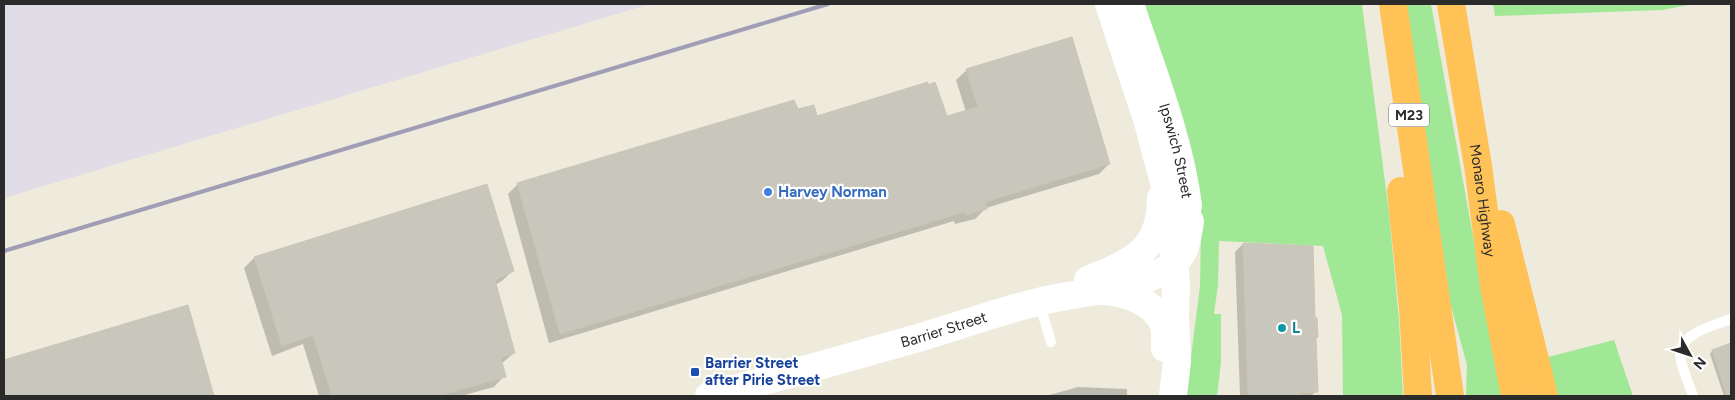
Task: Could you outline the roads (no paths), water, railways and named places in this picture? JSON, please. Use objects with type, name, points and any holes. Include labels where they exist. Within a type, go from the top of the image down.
[{"type":"highway","points":[[1377,4],[1406,231],[1418,396]]},
{"type":"highway","name":"M23","points":[[1393,4],[1450,396]]},
{"type":"highway","name":"Monaro Highway","points":[[1450,4],[1478,166],[1494,286],[1515,396]]},
{"type":"highway","points":[[1478,166],[1491,184],[1544,396]]},
{"type":"street","name":"Ipswich Street","points":[[1109,4],[1156,147],[1170,205],[1176,262],[1175,316],[1177,360]]},
{"type":"street","name":"Ipswich Street","points":[[1130,4],[1174,142],[1186,187],[1190,221],[1190,294],[1177,360],[1173,396]]},
{"type":"street","points":[[1039,301],[1131,261],[1147,246],[1158,225],[1161,204],[1156,147]]},
{"type":"street","points":[[1176,262],[1184,250],[1190,221]]},
{"type":"street","name":"Barrier Street","points":[[709,396],[917,338],[1039,301],[1096,291],[1148,277],[1164,271],[1176,262]]},
{"type":"street","points":[[1096,291],[1118,293],[1136,298],[1150,307],[1160,317],[1166,334],[1165,354],[1173,396]]},
{"type":"lane","points":[[1039,301],[1051,342]]},
{"type":"lane","points":[[1693,396],[1680,355],[1685,342],[1694,334],[1731,319]]},
{"type":"railway","points":[[4,251],[828,4]]},
{"type":"place","name":"Harvey Norman","points":[[768,192]]},
{"type":"place","name":"L","points":[[1282,328]]},
{"type":"place","name":"Barrier Street after Pirie Street","points":[[695,372]]}]
